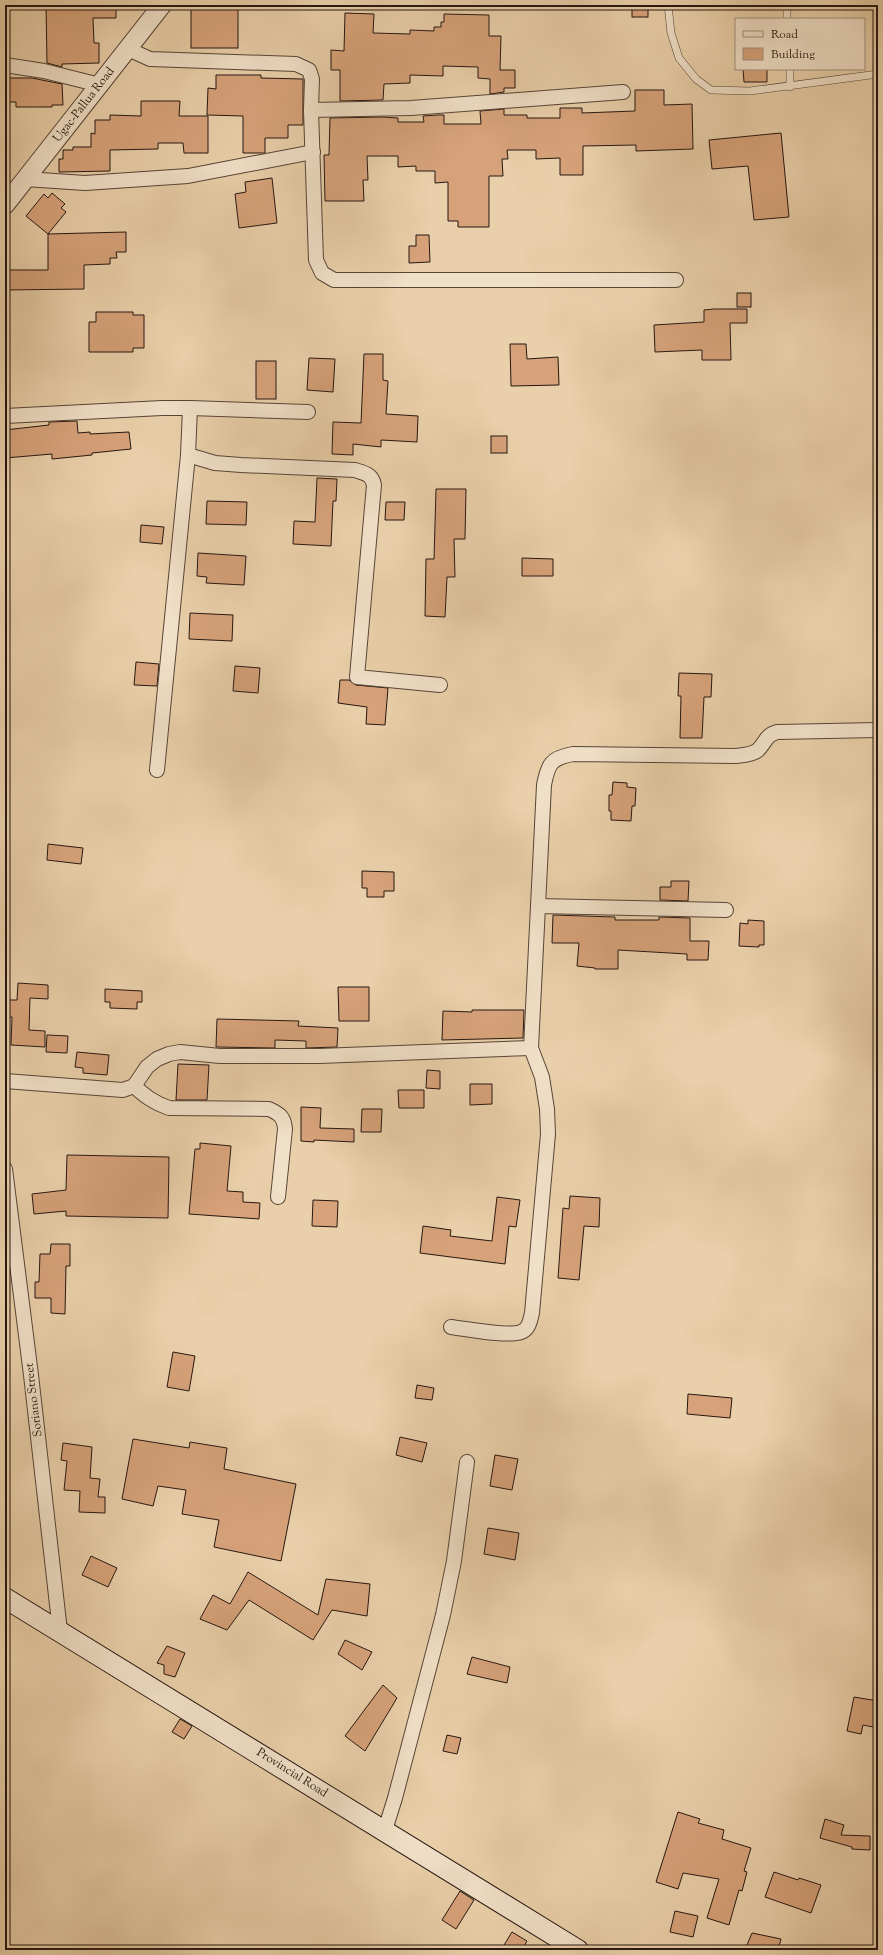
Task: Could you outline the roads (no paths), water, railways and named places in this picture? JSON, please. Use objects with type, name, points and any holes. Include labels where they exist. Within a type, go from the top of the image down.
[{"type":"main road","name":"Provincial Road","points":[[5,1598],[385,1830],[578,1950]]},
{"type":"street","name":"Ugac-Pallua Road","points":[[5,205],[162,5]]},
{"type":"street","points":[[128,49],[150,59],[296,64],[309,70],[312,80],[311,110],[316,260],[322,273],[334,280],[676,280]]},
{"type":"street","points":[[5,65],[44,71],[100,84]]},
{"type":"street","points":[[311,110],[411,108],[623,92]]},
{"type":"street","points":[[25,179],[86,183],[188,176],[313,152]]},
{"type":"street","points":[[5,416],[162,408],[308,412]]},
{"type":"street","points":[[157,770],[188,455],[190,408]]},
{"type":"street","points":[[188,455],[215,462],[235,465],[355,470],[368,474],[373,479],[374,485],[358,677],[440,685]]},
{"type":"street","points":[[451,1327],[512,1334],[522,1331],[529,1325],[532,1314],[548,1134],[547,1109],[542,1077],[531,1048],[544,785],[547,772],[552,762],[562,756],[573,754],[736,756],[752,753],[758,750],[767,737],[777,732],[878,730]]},
{"type":"street","points":[[538,906],[726,910]]},
{"type":"street","points":[[5,1081],[107,1090],[123,1090],[134,1086],[147,1067],[157,1058],[180,1052],[220,1056],[319,1056],[531,1048]]},
{"type":"street","points":[[134,1086],[148,1099],[169,1108],[269,1108],[280,1114],[284,1120],[285,1130],[278,1197]]},
{"type":"street","name":"Soriano Street","points":[[5,1169],[31,1375],[60,1631]]},
{"type":"street","points":[[385,1830],[395,1798],[443,1615],[454,1561],[467,1462]]},
{"type":"lane","points":[[668,5],[671,33],[679,58],[696,79],[711,90],[750,91],[878,74]]},
{"type":"lane","points":[[787,5],[787,18]]},
{"type":"lane","points":[[790,70],[790,86]]}]
